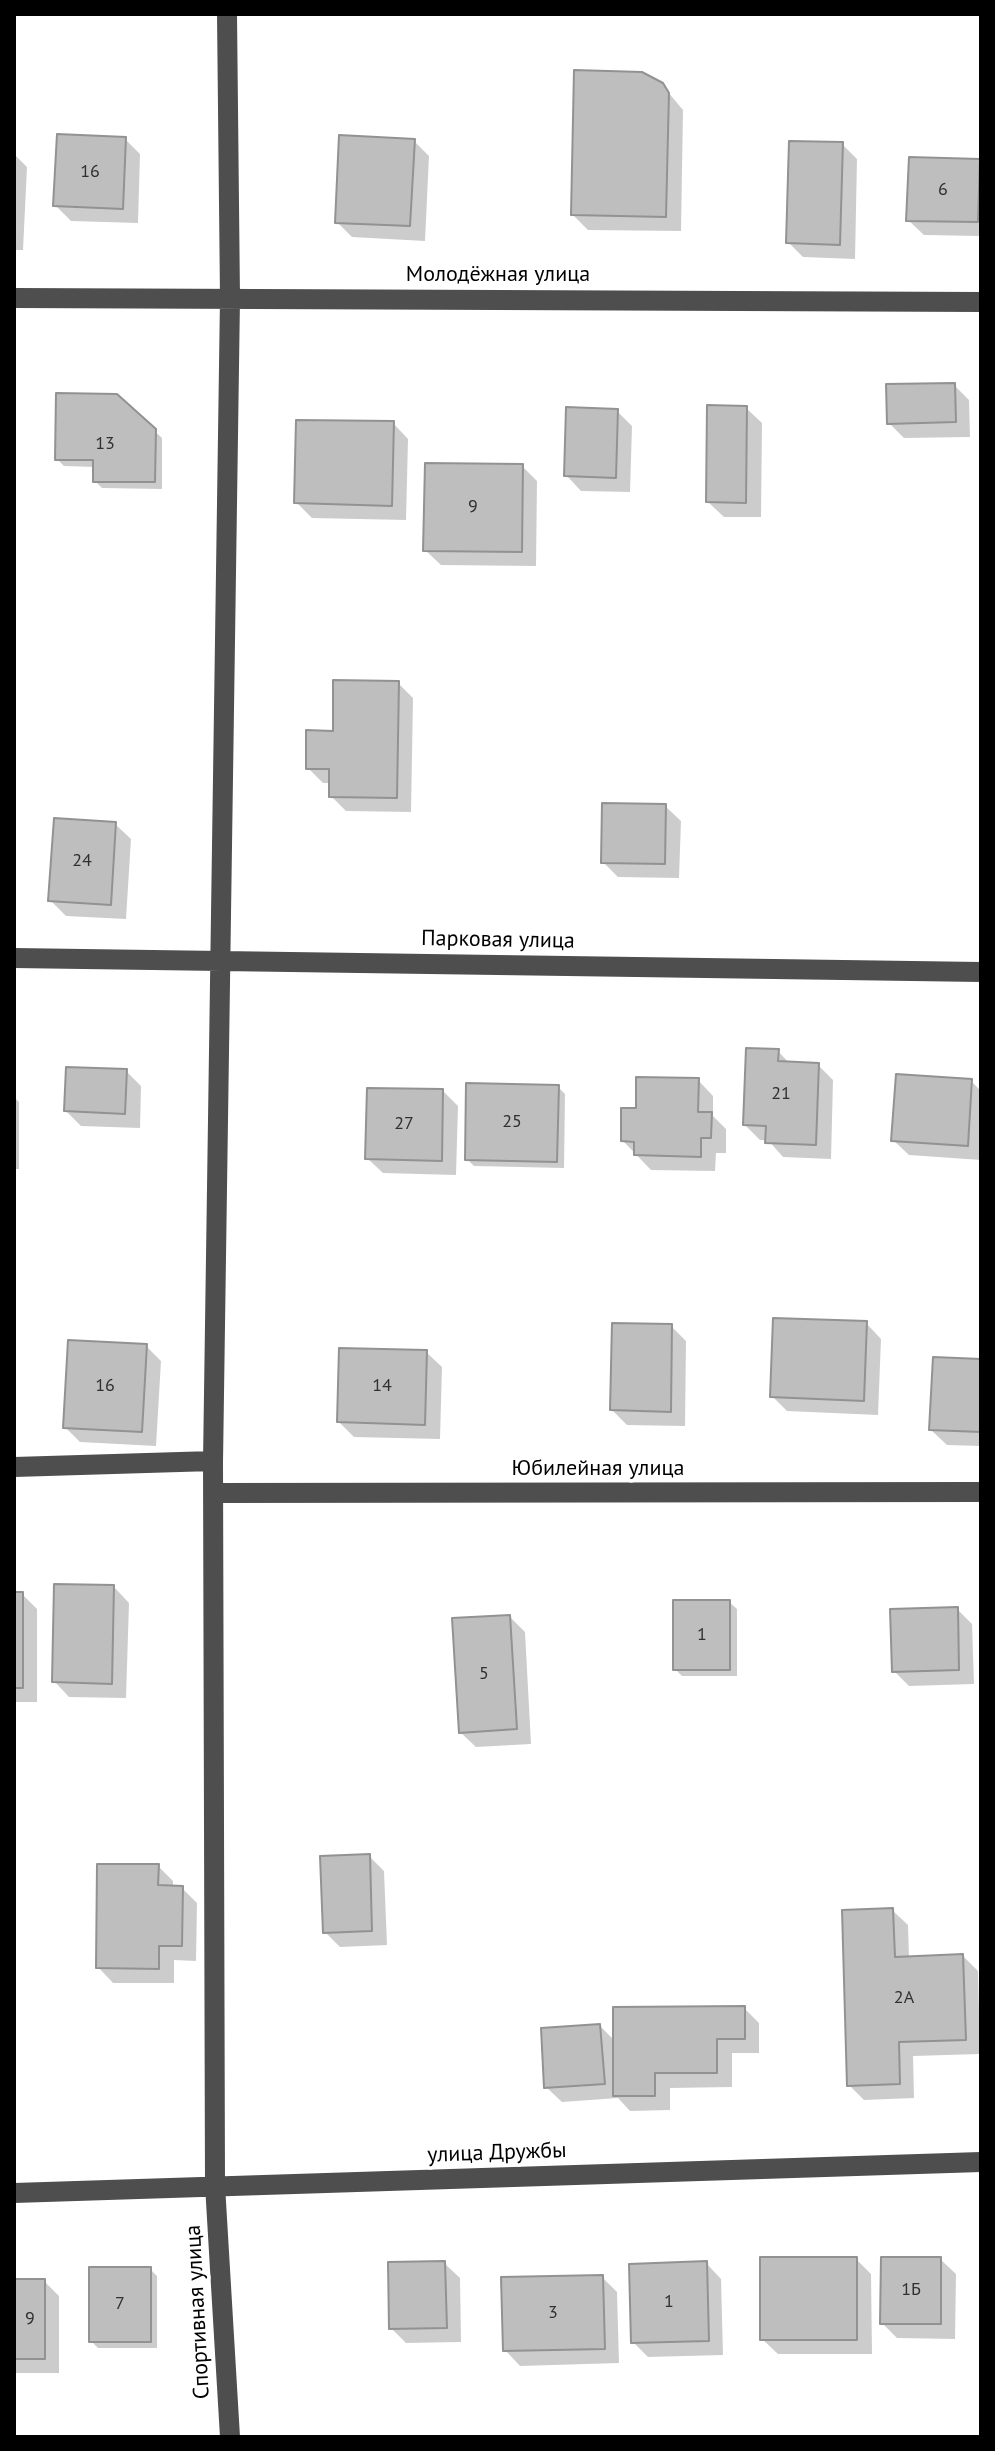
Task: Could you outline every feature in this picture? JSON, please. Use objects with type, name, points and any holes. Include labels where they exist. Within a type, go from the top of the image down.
[{"type":"street","name":"Спортивная улица","points":[[227,14],[230,298],[213,1461],[215,2185],[230,2437]]},
{"type":"street","name":"Молодёжная улица","points":[[14,298],[981,302]]},
{"type":"street","name":"Парковая улица","points":[[14,958],[981,972]]},
{"type":"street","points":[[14,1467],[213,1461]]},
{"type":"street","name":"Юбилейная улица","points":[[214,1493],[981,1492]]},
{"type":"street","name":"улица Дружбы","points":[[14,2193],[981,2162]]},
{"type":"building","points":[[574,70],[642,72],[663,83],[669,93],[666,217],[571,215]]},
{"type":"building","points":[[57,134],[126,137],[123,209],[53,206]]},
{"type":"building","points":[[339,135],[415,139],[410,226],[335,223]]},
{"type":"building","points":[[789,141],[843,142],[840,245],[786,243]]},
{"type":"building","points":[[909,157],[980,159],[978,222],[906,221]]},
{"type":"building","points":[[955,383],[956,422],[887,424],[886,384]]},
{"type":"building","points":[[56,393],[117,394],[156,429],[155,482],[93,482],[93,460],[55,460]]},
{"type":"building","points":[[707,405],[747,406],[746,503],[706,502]]},
{"type":"building","points":[[566,407],[618,409],[616,478],[564,476]]},
{"type":"building","points":[[296,420],[394,421],[392,506],[294,503]]},
{"type":"building","points":[[425,463],[523,464],[522,552],[423,551]]},
{"type":"building","points":[[333,680],[399,681],[397,798],[329,797],[329,769],[306,769],[306,730],[333,731]]},
{"type":"building","points":[[602,803],[666,804],[665,864],[601,863]]},
{"type":"building","points":[[54,818],[116,822],[111,905],[48,901]]},
{"type":"building","points":[[746,1048],[779,1049],[778,1061],[819,1063],[816,1145],[765,1143],[766,1126],[743,1125]]},
{"type":"building","points":[[66,1067],[127,1069],[125,1114],[64,1111]]},
{"type":"building","points":[[896,1074],[972,1079],[968,1146],[891,1141]]},
{"type":"building","points":[[636,1077],[699,1078],[698,1112],[712,1112],[711,1138],[701,1138],[701,1157],[634,1155],[634,1142],[621,1141],[621,1108],[636,1108]]},
{"type":"building","points":[[466,1083],[559,1085],[557,1162],[465,1160]]},
{"type":"building","points":[[367,1088],[443,1089],[442,1161],[365,1159]]},
{"type":"building","points":[[773,1318],[867,1321],[864,1401],[770,1397]]},
{"type":"building","points":[[612,1323],[672,1324],[671,1412],[610,1410]]},
{"type":"building","points":[[68,1340],[147,1344],[142,1432],[63,1428]]},
{"type":"building","points":[[339,1348],[427,1350],[425,1425],[337,1422]]},
{"type":"building","points":[[933,1357],[981,1359],[981,1432],[929,1430]]},
{"type":"building","points":[[54,1584],[114,1585],[112,1684],[52,1682]]},
{"type":"building","points":[[14,1592],[23,1592],[23,1688],[14,1688]]},
{"type":"building","points":[[673,1600],[730,1600],[730,1670],[673,1670]]},
{"type":"building","points":[[958,1607],[959,1670],[892,1672],[890,1609]]},
{"type":"building","points":[[510,1615],[517,1729],[459,1733],[452,1618]]},
{"type":"building","points":[[370,1854],[372,1931],[323,1933],[320,1856]]},
{"type":"building","points":[[97,1864],[159,1864],[158,1885],[183,1886],[182,1946],[159,1946],[159,1969],[96,1968]]},
{"type":"building","points":[[893,1908],[895,1957],[963,1954],[966,2040],[899,2042],[900,2084],[847,2086],[842,1910]]},
{"type":"building","points":[[745,2006],[745,2039],[717,2039],[717,2073],[655,2073],[655,2096],[613,2096],[613,2007]]},
{"type":"building","points":[[600,2024],[605,2084],[544,2088],[541,2028]]},
{"type":"building","points":[[760,2257],[857,2257],[857,2340],[760,2340]]},
{"type":"building","points":[[881,2257],[941,2257],[941,2324],[880,2324]]},
{"type":"building","points":[[445,2261],[447,2328],[389,2329],[388,2262]]},
{"type":"building","points":[[707,2261],[709,2341],[631,2343],[629,2264]]},
{"type":"building","points":[[89,2267],[151,2267],[151,2342],[89,2342]]},
{"type":"building","points":[[603,2275],[605,2349],[503,2351],[501,2277]]},
{"type":"building","points":[[14,2279],[45,2279],[45,2359],[14,2359]]}]
